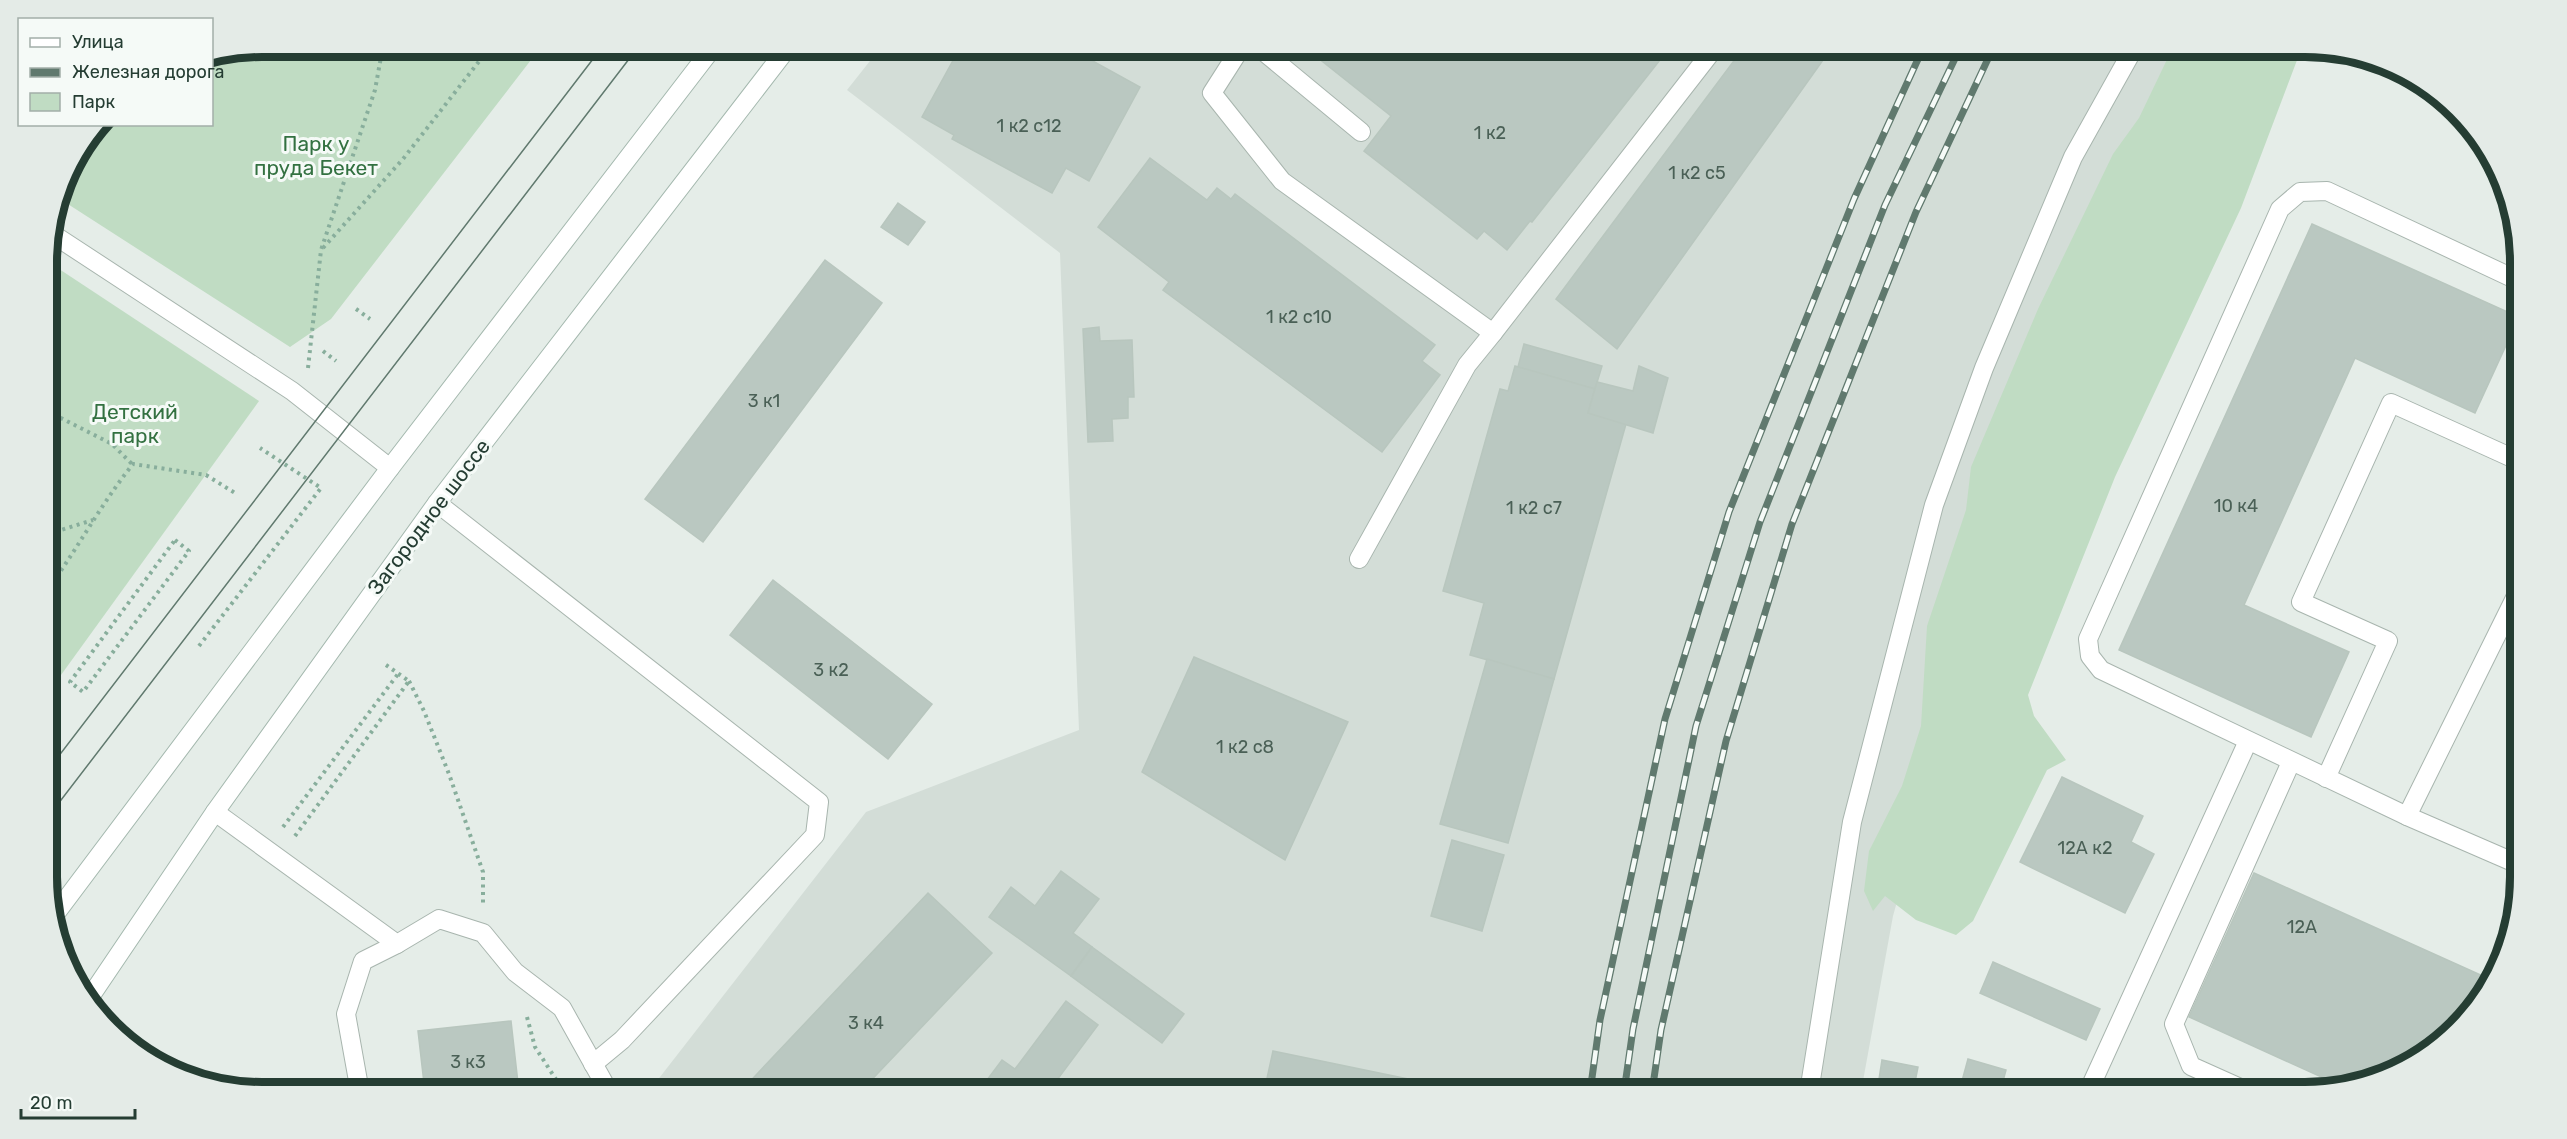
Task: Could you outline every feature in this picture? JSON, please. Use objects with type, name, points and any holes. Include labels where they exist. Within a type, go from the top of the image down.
[{"type":"main road","points":[[60,908],[390,468],[706,57]]},
{"type":"main road","name":"Загородное шоссе","points":[[93,993],[215,812],[438,503],[781,57]]},
{"type":"main road","points":[[1235,57],[1212,93],[1282,181],[1493,333]]},
{"type":"main road","points":[[1270,57],[1361,132]]},
{"type":"main road","points":[[1359,559],[1467,365],[1707,57]]},
{"type":"main road","points":[[1811,1082],[1852,822],[1934,505],[1984,368],[2073,157],[2129,57]]},
{"type":"main road","points":[[2510,277],[2327,191],[2300,192],[2280,209],[2088,639],[2090,656],[2101,670],[2291,762],[2510,861]]},
{"type":"main road","points":[[59,238],[292,391],[390,468]]},
{"type":"main road","points":[[2326,778],[2388,641],[2301,602],[2391,403],[2510,457]]},
{"type":"main road","points":[[438,503],[819,802],[815,835],[622,1040],[593,1064]]},
{"type":"main road","points":[[2407,816],[2510,608]]},
{"type":"main road","points":[[2093,1082],[2248,741]]},
{"type":"main road","points":[[2228,1082],[2191,1065],[2174,1024],[2291,762]]},
{"type":"main road","points":[[215,812],[397,944]]},
{"type":"main road","points":[[358,1082],[346,1014],[363,961],[439,919],[483,933],[515,972],[562,1008],[603,1082]]},
{"type":"path","points":[[308,371],[321,250],[375,90],[381,57]]},
{"type":"path","points":[[321,250],[403,159],[482,57]]},
{"type":"path","points":[[356,309],[370,319]]},
{"type":"path","points":[[323,351],[336,361]]},
{"type":"path","points":[[57,416],[112,444],[133,464],[207,475],[235,493]]},
{"type":"path","points":[[199,646],[321,488],[261,448]]},
{"type":"path","points":[[57,577],[74,554],[108,495],[133,464]]},
{"type":"path","points":[[57,531],[93,520]]},
{"type":"path","points":[[175,540],[189,550],[132,627],[82,692],[70,682],[175,540]]},
{"type":"path","points":[[386,665],[409,681],[424,711],[449,774],[483,872],[483,933]]},
{"type":"path","points":[[398,674],[282,828],[294,836],[409,681]]},
{"type":"path","points":[[515,972],[535,1047],[558,1082]]},
{"type":"shaded area","points":[[873,57],[2184,57],[2016,473],[1893,916],[1863,1082],[656,1082],[866,812],[1079,730],[1060,253],[847,90]]},
{"type":"green space","name":"Парк у пруда Бекет","points":[[249,57],[533,57],[331,319],[290,347],[66,203],[78,171],[99,137],[109,126],[213,126],[213,63],[222,61]]},
{"type":"green space","points":[[2168,57],[2298,57],[2241,208],[2115,477],[2028,695],[2034,716],[2066,760],[2047,770],[1973,921],[1956,935],[1916,920],[1885,896],[1873,911],[1864,891],[1869,851],[1902,786],[1921,726],[1927,626],[1966,510],[1971,467],[2038,309],[2113,154],[2139,118]]},
{"type":"green space","name":"Детский парк","points":[[57,268],[259,401],[57,681]]},
{"type":"building","points":[[955,57],[1090,57],[1089,59],[1140,87],[1089,181],[1066,168],[1052,193],[952,139],[954,135],[922,117]]},
{"type":"building","points":[[1317,57],[1662,57],[1532,222],[1530,221],[1507,250],[1484,231],[1477,239],[1364,151],[1391,116]]},
{"type":"building","points":[[1737,57],[1825,57],[1617,349],[1556,299]]},
{"type":"building","points":[[1150,158],[1207,200],[1217,188],[1231,199],[1235,194],[1435,345],[1422,361],[1440,375],[1382,452],[1163,290],[1169,282],[1098,227]]},
{"type":"building","points":[[898,203],[925,222],[908,245],[881,227]]},
{"type":"building","points":[[2312,224],[2510,313],[2510,337],[2475,413],[2355,358],[2244,605],[2349,652],[2311,737],[2119,650]]},
{"type":"building","points":[[825,260],[882,303],[703,542],[645,499]]},
{"type":"building","points":[[1099,327],[1100,341],[1132,340],[1134,397],[1128,397],[1128,418],[1112,419],[1113,441],[1088,442],[1083,329]]},
{"type":"building","points":[[1524,344],[1602,366],[1595,389],[1518,367]]},
{"type":"building","points":[[1515,366],[1595,389],[1588,413],[1626,424],[1554,679],[1470,655],[1484,603],[1443,591],[1500,389],[1508,391]]},
{"type":"building","points":[[1639,366],[1668,378],[1653,433],[1588,413],[1597,382],[1633,391]]},
{"type":"building","points":[[773,580],[932,704],[888,759],[730,635]]},
{"type":"building","points":[[1194,657],[1348,722],[1285,860],[1142,772]]},
{"type":"building","points":[[1487,659],[1554,679],[1508,843],[1440,824]]},
{"type":"building","points":[[2062,777],[2143,816],[2131,842],[2154,854],[2125,913],[2020,862]]},
{"type":"building","points":[[1452,840],[1504,855],[1482,931],[1431,916]]},
{"type":"building","points":[[1061,871],[1099,899],[1073,933],[1092,947],[1071,976],[989,917],[1011,887],[1035,906]]},
{"type":"building","points":[[2254,873],[2484,977],[2459,1012],[2419,1047],[2396,1061],[2371,1071],[2329,1080],[2189,1017]]},
{"type":"building","points":[[928,893],[992,953],[869,1082],[749,1082]]},
{"type":"building","points":[[1092,947],[1184,1014],[1162,1043],[1071,976]]},
{"type":"building","points":[[1993,962],[2100,1009],[2086,1040],[1980,993]]},
{"type":"building","points":[[1066,1001],[1098,1025],[1055,1082],[986,1082],[1002,1060],[1015,1069]]},
{"type":"building","points":[[511,1021],[518,1082],[424,1082],[418,1031]]},
{"type":"building","points":[[1273,1051],[1423,1082],[1266,1082]]},
{"type":"building","points":[[1968,1059],[2006,1070],[2003,1082],[1962,1082]]},
{"type":"building","points":[[1882,1060],[1918,1067],[1915,1082],[1879,1082]]},
{"type":"tram line","points":[[57,758],[595,57]]},
{"type":"tram line","points":[[57,805],[631,57]]},
{"type":"railway","points":[[1591,1082],[1600,1020],[1665,719],[1729,512],[1854,199],[1919,57]]},
{"type":"railway","points":[[1625,1082],[1633,1029],[1696,726],[1760,522],[1885,205],[1956,57]]},
{"type":"railway","points":[[1653,1082],[1661,1030],[1726,741],[1792,524],[1916,212],[1989,57]]}]
